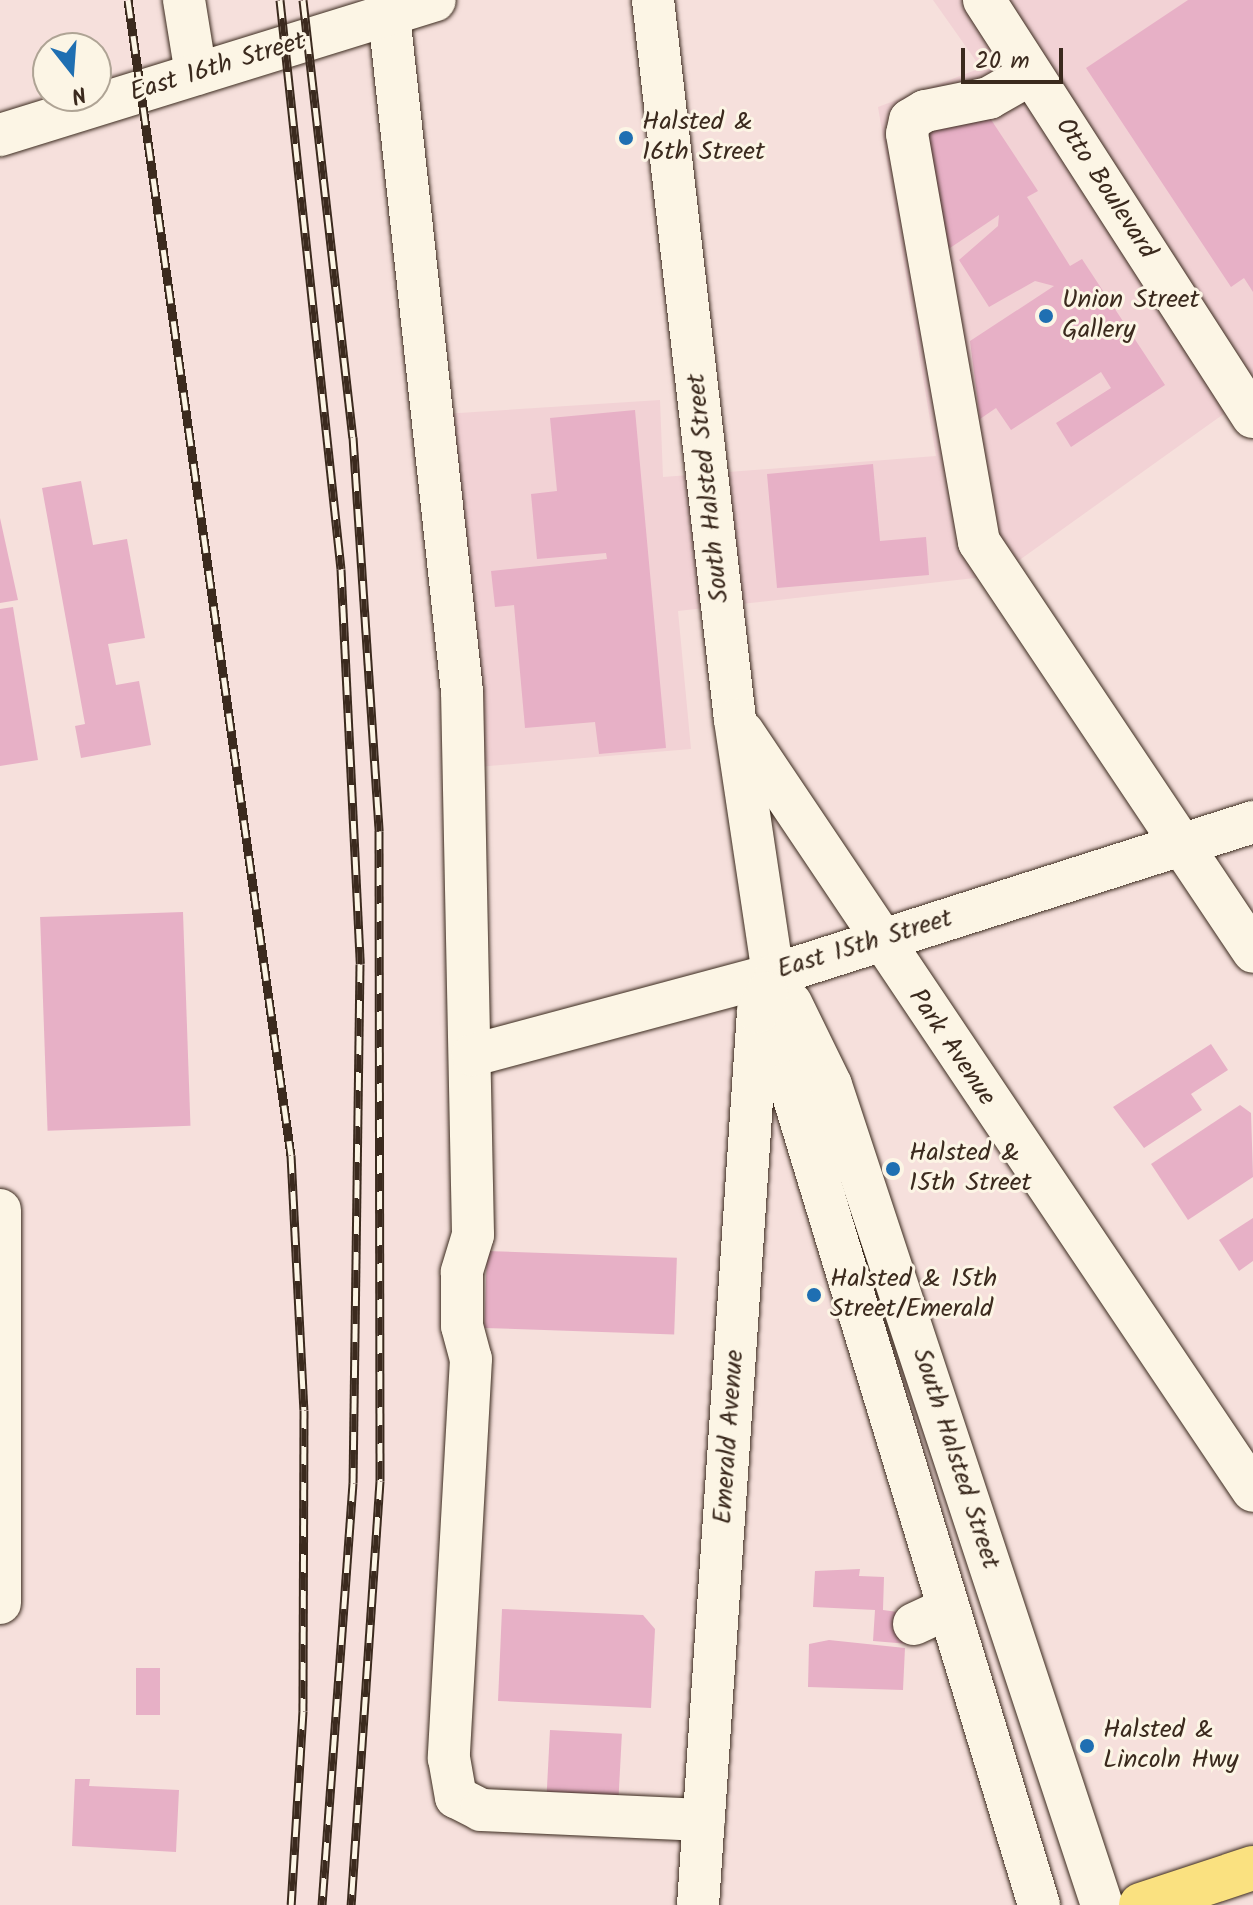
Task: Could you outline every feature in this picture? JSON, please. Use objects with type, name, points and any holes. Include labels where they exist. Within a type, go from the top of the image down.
[{"type":"main road","points":[[1141,1905],[1253,1868]]},
{"type":"street","points":[[184,0],[196,74]]},
{"type":"street","name":"East 16th Street","points":[[0,135],[435,0]]},
{"type":"street","name":"South Halsted Street","points":[[653,0],[735,720],[776,974],[789,1082],[932,1616],[1039,1905]]},
{"type":"street","name":"Otto Boulevard","points":[[984,0],[1253,417]]},
{"type":"street","points":[[389,15],[462,691],[473,1055],[473,1235],[462,1272],[462,1326],[471,1359],[449,1758],[456,1797],[481,1810],[704,1820]]},
{"type":"street","points":[[1031,74],[989,98],[925,111],[910,120],[907,134],[979,542],[1176,846],[1253,952]]},
{"type":"street","name":"Park Avenue","points":[[735,720],[878,941],[1253,1491]]},
{"type":"street","name":"East 15th Street","points":[[473,1055],[776,974],[1253,822]]},
{"type":"street","name":"South Halsted Street","points":[[776,974],[831,1085],[1102,1905]]},
{"type":"street","name":"Emerald Avenue","points":[[698,1905],[758,1012],[776,974]]},
{"type":"street","points":[[0,1213],[0,1603]]},
{"type":"shaded area","points":[[933,0],[1253,0],[1253,393],[1011,566],[984,577],[678,611],[691,749],[465,768],[412,416],[660,400],[663,477],[936,456],[878,107],[981,68]]},
{"type":"building","points":[[1188,0],[1253,0],[1253,292],[1244,278],[1231,287],[1086,68]]},
{"type":"building","points":[[988,115],[1038,191],[1027,197],[1070,266],[1082,259],[1165,385],[1071,447],[1056,423],[1111,388],[1101,372],[1011,430],[996,408],[980,419],[970,341],[1054,286],[1035,281],[989,307],[959,260],[998,226],[999,215],[947,250],[922,130]]},
{"type":"building","points":[[635,410],[666,748],[599,754],[595,722],[525,728],[514,605],[495,607],[491,571],[607,559],[606,553],[537,559],[531,494],[557,491],[550,418]]},
{"type":"building","points":[[873,464],[880,541],[926,537],[929,575],[777,588],[767,474]]},
{"type":"building","points":[[81,481],[93,545],[127,539],[145,638],[108,644],[116,685],[139,681],[151,745],[81,758],[75,726],[85,724],[42,488]]},
{"type":"building","points":[[0,518],[18,600],[0,603]]},
{"type":"building","points":[[13,607],[38,760],[0,766],[0,609]]},
{"type":"building","points":[[183,912],[190,1126],[48,1131],[40,917]]},
{"type":"building","points":[[1211,1044],[1228,1070],[1191,1094],[1202,1110],[1144,1148],[1113,1107]]},
{"type":"building","points":[[1240,1105],[1251,1113],[1253,1177],[1188,1220],[1151,1164]]},
{"type":"building","points":[[1253,1218],[1253,1261],[1239,1271],[1219,1240]]},
{"type":"building","points":[[487,1251],[677,1258],[674,1335],[484,1328]]},
{"type":"building","points":[[860,1569],[859,1576],[884,1577],[883,1610],[912,1614],[909,1644],[873,1641],[875,1610],[813,1607],[815,1571]]},
{"type":"building","points":[[502,1609],[643,1615],[655,1629],[651,1708],[498,1701]]},
{"type":"building","points":[[829,1640],[905,1648],[903,1690],[808,1687],[809,1644]]},
{"type":"building","points":[[136,1668],[160,1668],[160,1715],[136,1715]]},
{"type":"building","points":[[550,1730],[622,1734],[619,1797],[547,1793]]},
{"type":"building","points":[[75,1779],[90,1779],[89,1786],[179,1790],[176,1852],[72,1846]]},
{"type":"railway","points":[[128,0],[291,1155],[304,1410],[303,1711],[291,1905]]},
{"type":"railway","points":[[280,0],[341,569],[360,964],[353,1483],[322,1905]]},
{"type":"railway","points":[[303,0],[353,437],[379,831],[380,1481],[351,1905]]},
{"type":"place","name":"Halsted & 16th Street","points":[[626,138]]},
{"type":"place","name":"Union Street Gallery","points":[[1046,316]]},
{"type":"place","name":"Halsted & 15th Street","points":[[893,1169]]},
{"type":"place","name":"Halsted & 15th Street/Emerald","points":[[814,1295]]},
{"type":"place","name":"Halsted & Lincoln Hwy","points":[[1087,1746]]}]
